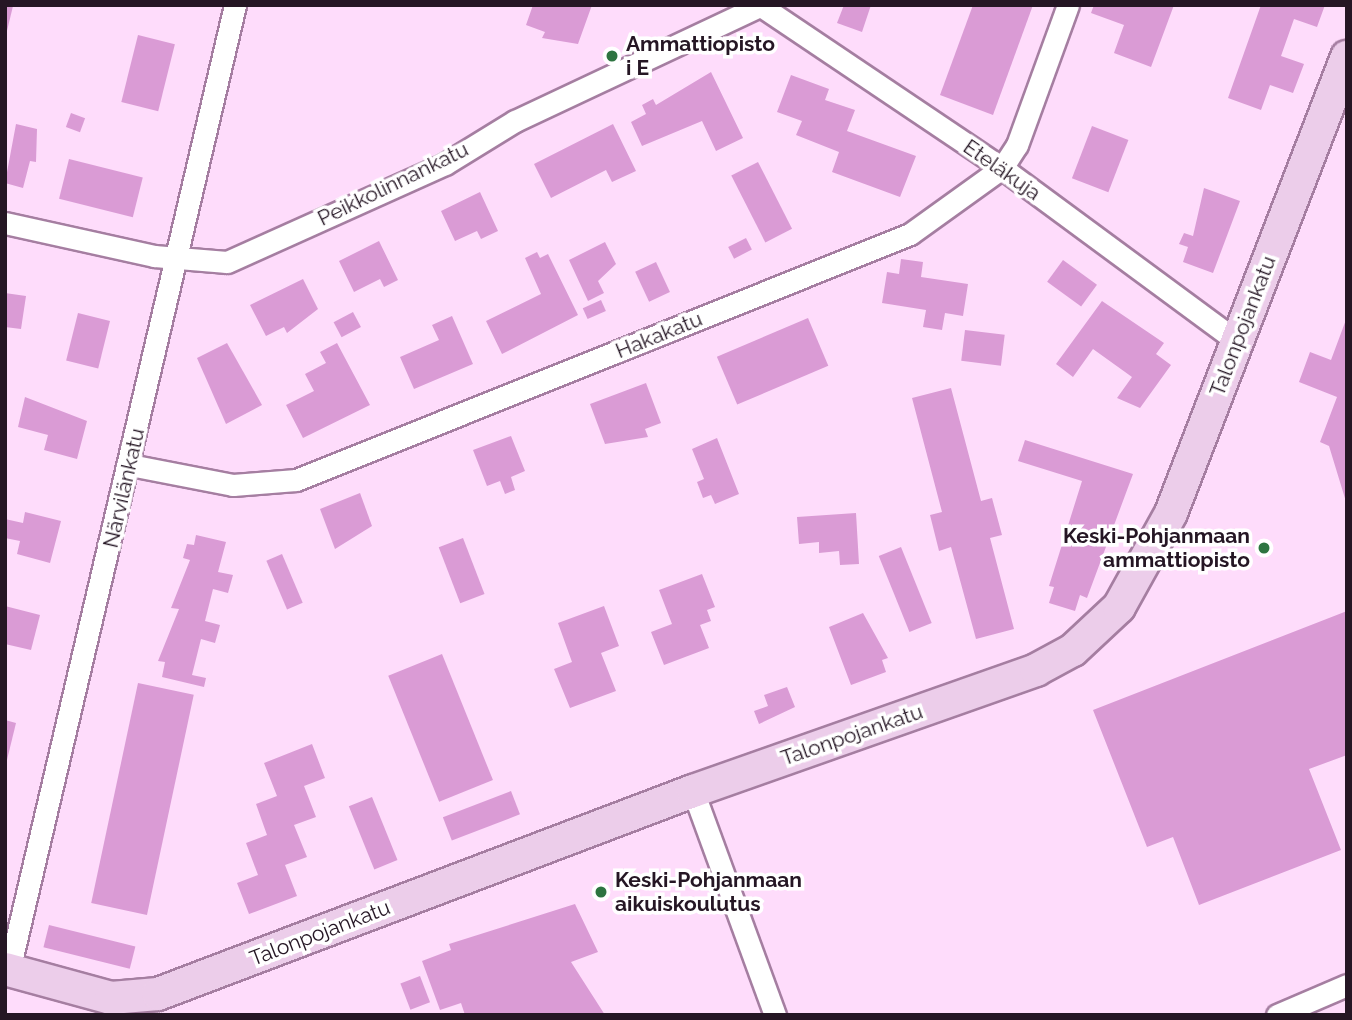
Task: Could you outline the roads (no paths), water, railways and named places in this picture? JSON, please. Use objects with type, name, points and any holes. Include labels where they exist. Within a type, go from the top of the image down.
[{"type":"street","name":"Närvilänkatu","points":[[7,970],[130,465],[174,259],[235,5]]},
{"type":"street","name":"Peikkolinnankatu","points":[[5,223],[174,259],[227,262],[445,164],[515,121],[761,5]]},
{"type":"street","name":"Eteläkuja","points":[[761,5],[1002,168],[1237,341]]},
{"type":"street","name":"Hakakatu","points":[[130,465],[233,485],[296,480],[910,234],[1002,168],[1017,145],[1068,5]]},
{"type":"street","name":"Talonpojankatu","points":[[7,970],[111,998],[158,994],[693,791],[1036,670],[1097,632],[1144,572],[1347,57]]},
{"type":"street","points":[[693,791],[775,1015]]},
{"type":"street","points":[[1277,1015],[1347,985]]},
{"type":"place","name":"Ammattiopisto i E","points":[[612,56]]},
{"type":"place","name":"Keski-Pohjanmaan ammattiopisto","points":[[1264,548]]},
{"type":"place","name":"Keski-Pohjanmaan aikuiskoulutus","points":[[601,892]]}]
